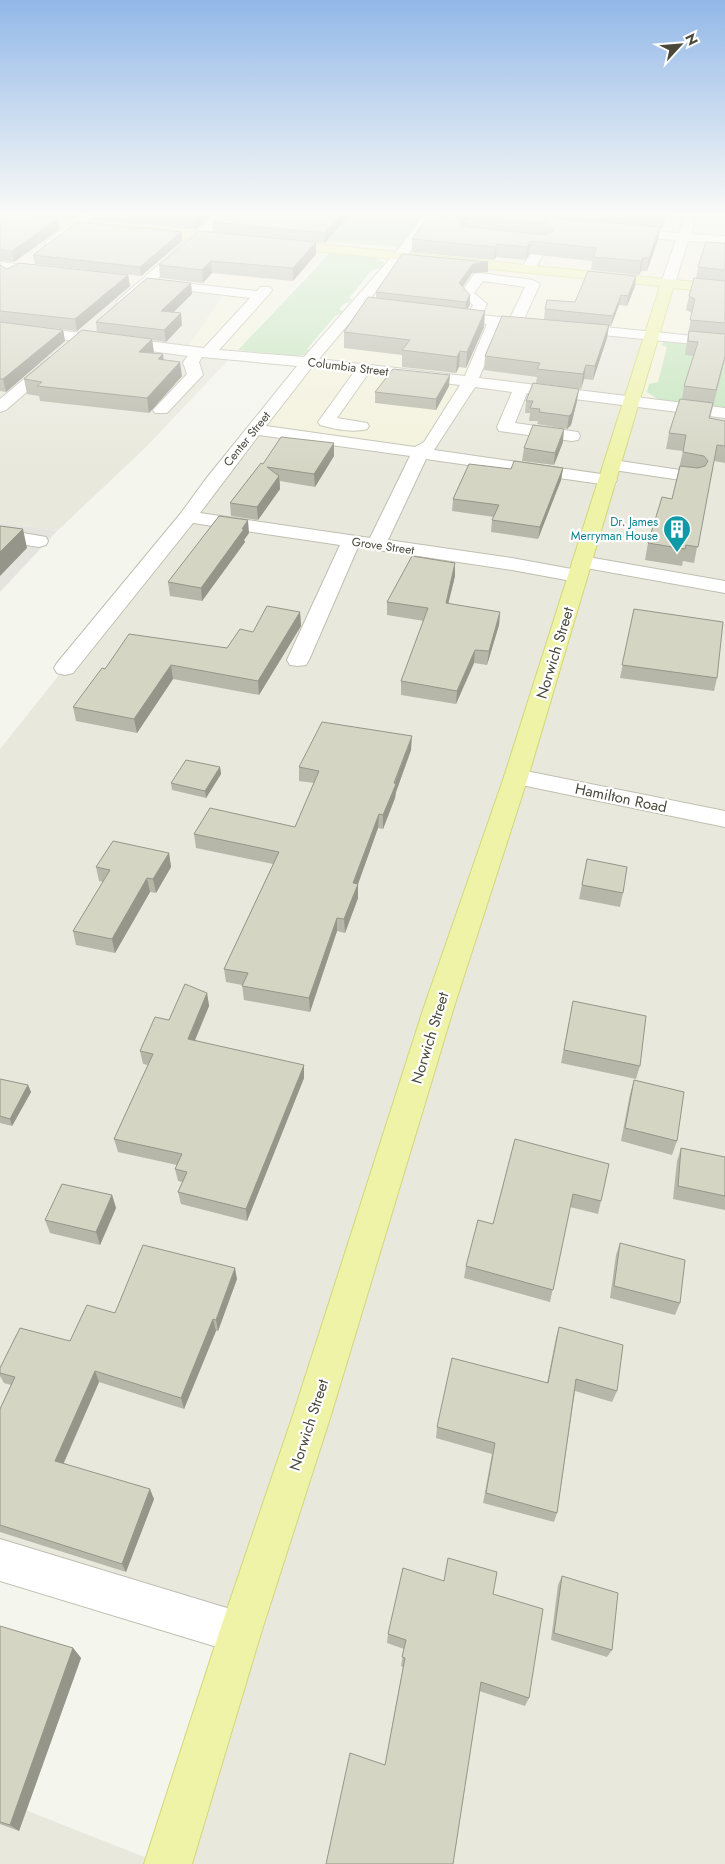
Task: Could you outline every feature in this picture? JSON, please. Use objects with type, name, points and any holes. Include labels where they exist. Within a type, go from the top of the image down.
[{"type":"main road","name":"Norwich Street","points":[[168,1864],[240,1633],[312,1415],[439,1007],[516,778],[663,299]]},
{"type":"street","points":[[114,310],[127,299]]},
{"type":"street","points":[[161,410],[195,375],[191,362],[203,353],[256,299]]},
{"type":"street","name":"Center Street","points":[[65,668],[188,517],[308,362],[361,299]]},
{"type":"street","points":[[456,299],[435,315],[725,343]]},
{"type":"street","points":[[461,299],[480,304],[473,319]]},
{"type":"street","points":[[515,324],[526,299]]},
{"type":"street","points":[[356,305],[374,308]]},
{"type":"street","points":[[376,545],[420,451],[430,445],[470,382],[494,322]]},
{"type":"street","name":"Columbia Street","points":[[0,327],[203,353],[308,362],[725,413]]},
{"type":"street","points":[[0,406],[93,327]]},
{"type":"street","points":[[326,422],[364,369]]},
{"type":"street","points":[[521,388],[504,427],[572,436]]},
{"type":"street","points":[[267,414],[287,417]]},
{"type":"street","points":[[306,419],[381,429]]},
{"type":"street","points":[[255,429],[404,451],[420,451],[611,472],[694,477]]},
{"type":"street","points":[[417,434],[436,436]]},
{"type":"street","name":"Grove Street","points":[[188,517],[512,564],[579,569],[725,587]]},
{"type":"street","points":[[0,535],[39,541]]},
{"type":"street","points":[[298,660],[350,541]]},
{"type":"street","name":"Hamilton Road","points":[[516,778],[725,819]]},
{"type":"street","points":[[0,1560],[240,1633]]},
{"type":"shaded area","points":[[0,299],[226,299],[233,355],[146,447],[57,531],[0,523]]},
{"type":"shaded area","points":[[221,299],[283,299],[233,355],[185,351]]},
{"type":"shaded area","points":[[363,299],[725,299],[725,413],[632,401],[651,335],[495,322],[470,382],[421,451],[255,429]]},
{"type":"shaded area","points":[[495,322],[651,335],[725,413],[725,1864],[168,1864],[240,1633],[0,1549],[0,749],[255,429]]},
{"type":"shaded area","points":[[0,523],[57,531],[0,592]]},
{"type":"shaded area","points":[[0,1800],[162,1864],[0,1864]]},
{"type":"green space","points":[[286,299],[352,300],[345,303],[339,309],[344,312],[335,316],[307,349],[312,352],[310,354],[294,356],[238,350]]},
{"type":"green space","points":[[665,341],[725,348],[725,409],[659,400],[647,392],[649,384],[658,382],[667,347],[661,345]]},
{"type":"building","points":[[0,299],[99,299],[75,319],[0,311]]},
{"type":"building","points":[[123,299],[174,299],[161,311],[181,313],[164,330],[96,322]]},
{"type":"building","points":[[367,299],[385,299],[485,311],[467,352],[460,351],[457,357],[402,350],[410,340],[344,332]]},
{"type":"building","points":[[439,299],[468,299],[466,302]]},
{"type":"building","points":[[576,299],[619,299],[613,316],[545,309],[547,300],[575,302]]},
{"type":"building","points":[[695,299],[725,299],[725,323],[690,320]]},
{"type":"building","points":[[502,316],[609,325],[595,366],[586,365],[583,374],[537,369],[540,363],[485,356]]},
{"type":"building","points":[[0,322],[63,330],[3,379],[0,379]]},
{"type":"building","points":[[82,330],[152,339],[139,352],[163,354],[158,359],[180,362],[147,398],[37,386],[42,382],[24,379]]},
{"type":"building","points":[[689,331],[725,334],[725,356],[716,390],[684,386],[698,342],[688,341]]},
{"type":"building","points":[[393,369],[450,375],[436,399],[375,392]]},
{"type":"building","points":[[533,383],[579,389],[572,413],[569,416],[539,412],[540,409],[530,408],[533,401],[526,401]]},
{"type":"building","points":[[680,399],[713,403],[709,418],[725,421],[725,446],[717,445],[698,547],[686,545],[685,549],[648,543],[662,497],[672,499],[680,466],[698,468],[705,466],[708,461],[704,456],[683,452],[686,435],[669,433]]},
{"type":"building","points":[[533,425],[564,429],[555,453],[524,448]]},
{"type":"building","points":[[281,437],[334,443],[314,474],[267,467],[279,476],[257,507],[230,503],[261,463],[263,464]]},
{"type":"building","points":[[514,461],[563,468],[540,527],[492,520],[499,505],[453,499],[469,464],[511,469]]},
{"type":"building","points":[[219,516],[248,520],[242,529],[244,529],[201,588],[168,582]]},
{"type":"building","points":[[0,526],[23,529],[0,552]]},
{"type":"building","points":[[412,556],[455,563],[446,603],[500,612],[489,651],[475,650],[457,691],[401,681],[428,608],[387,602]]},
{"type":"building","points":[[267,606],[300,612],[258,681],[171,665],[134,719],[73,707],[102,668],[105,669],[129,634],[227,648],[240,629],[253,632]]},
{"type":"building","points":[[634,609],[723,622],[717,678],[622,665]]},
{"type":"building","points":[[322,722],[412,736],[394,783],[396,784],[383,815],[379,814],[353,883],[358,884],[344,919],[337,918],[309,998],[242,986],[248,973],[224,969],[279,852],[194,834],[210,808],[295,827],[319,771],[299,767]]},
{"type":"building","points":[[186,760],[220,767],[205,791],[171,783]]},
{"type":"building","points":[[113,841],[169,853],[153,879],[147,878],[112,939],[73,931],[110,870],[96,867]]},
{"type":"building","points":[[587,859],[627,867],[623,893],[582,885]]},
{"type":"building","points":[[185,984],[207,993],[188,1039],[304,1065],[246,1209],[178,1192],[187,1172],[175,1169],[182,1154],[114,1139],[153,1054],[140,1051],[155,1017],[169,1020]]},
{"type":"building","points":[[573,1001],[646,1016],[640,1066],[564,1050]]},
{"type":"building","points":[[0,1079],[28,1085],[10,1119],[0,1116]]},
{"type":"building","points":[[634,1080],[684,1092],[677,1141],[625,1128]]},
{"type":"building","points":[[515,1139],[609,1164],[601,1201],[573,1194],[553,1290],[466,1266],[478,1220],[493,1224]]},
{"type":"building","points":[[681,1148],[725,1157],[725,1196],[678,1186]]},
{"type":"building","points":[[62,1184],[112,1195],[96,1232],[45,1220]]},
{"type":"building","points":[[620,1243],[685,1260],[680,1303],[614,1286]]},
{"type":"building","points":[[143,1245],[235,1268],[216,1320],[213,1319],[181,1398],[95,1371],[55,1461],[150,1489],[122,1564],[0,1525],[0,1409],[15,1377],[0,1373],[0,1368],[20,1328],[70,1341],[87,1305],[115,1313]]},
{"type":"building","points":[[559,1327],[623,1345],[617,1391],[576,1379],[557,1513],[486,1493],[495,1443],[437,1427],[452,1358],[548,1383]]},
{"type":"building","points":[[448,1558],[497,1572],[493,1594],[543,1609],[529,1698],[481,1682],[453,1864],[326,1864],[350,1753],[385,1765],[405,1658],[402,1657],[406,1640],[388,1634],[403,1568],[444,1581]]},
{"type":"building","points":[[562,1576],[618,1593],[612,1650],[554,1633]]},
{"type":"building","points":[[0,1626],[73,1648],[10,1825],[0,1822]]},
{"type":"place","name":"Dr. James Merryman House","points":[[677,553]]}]
